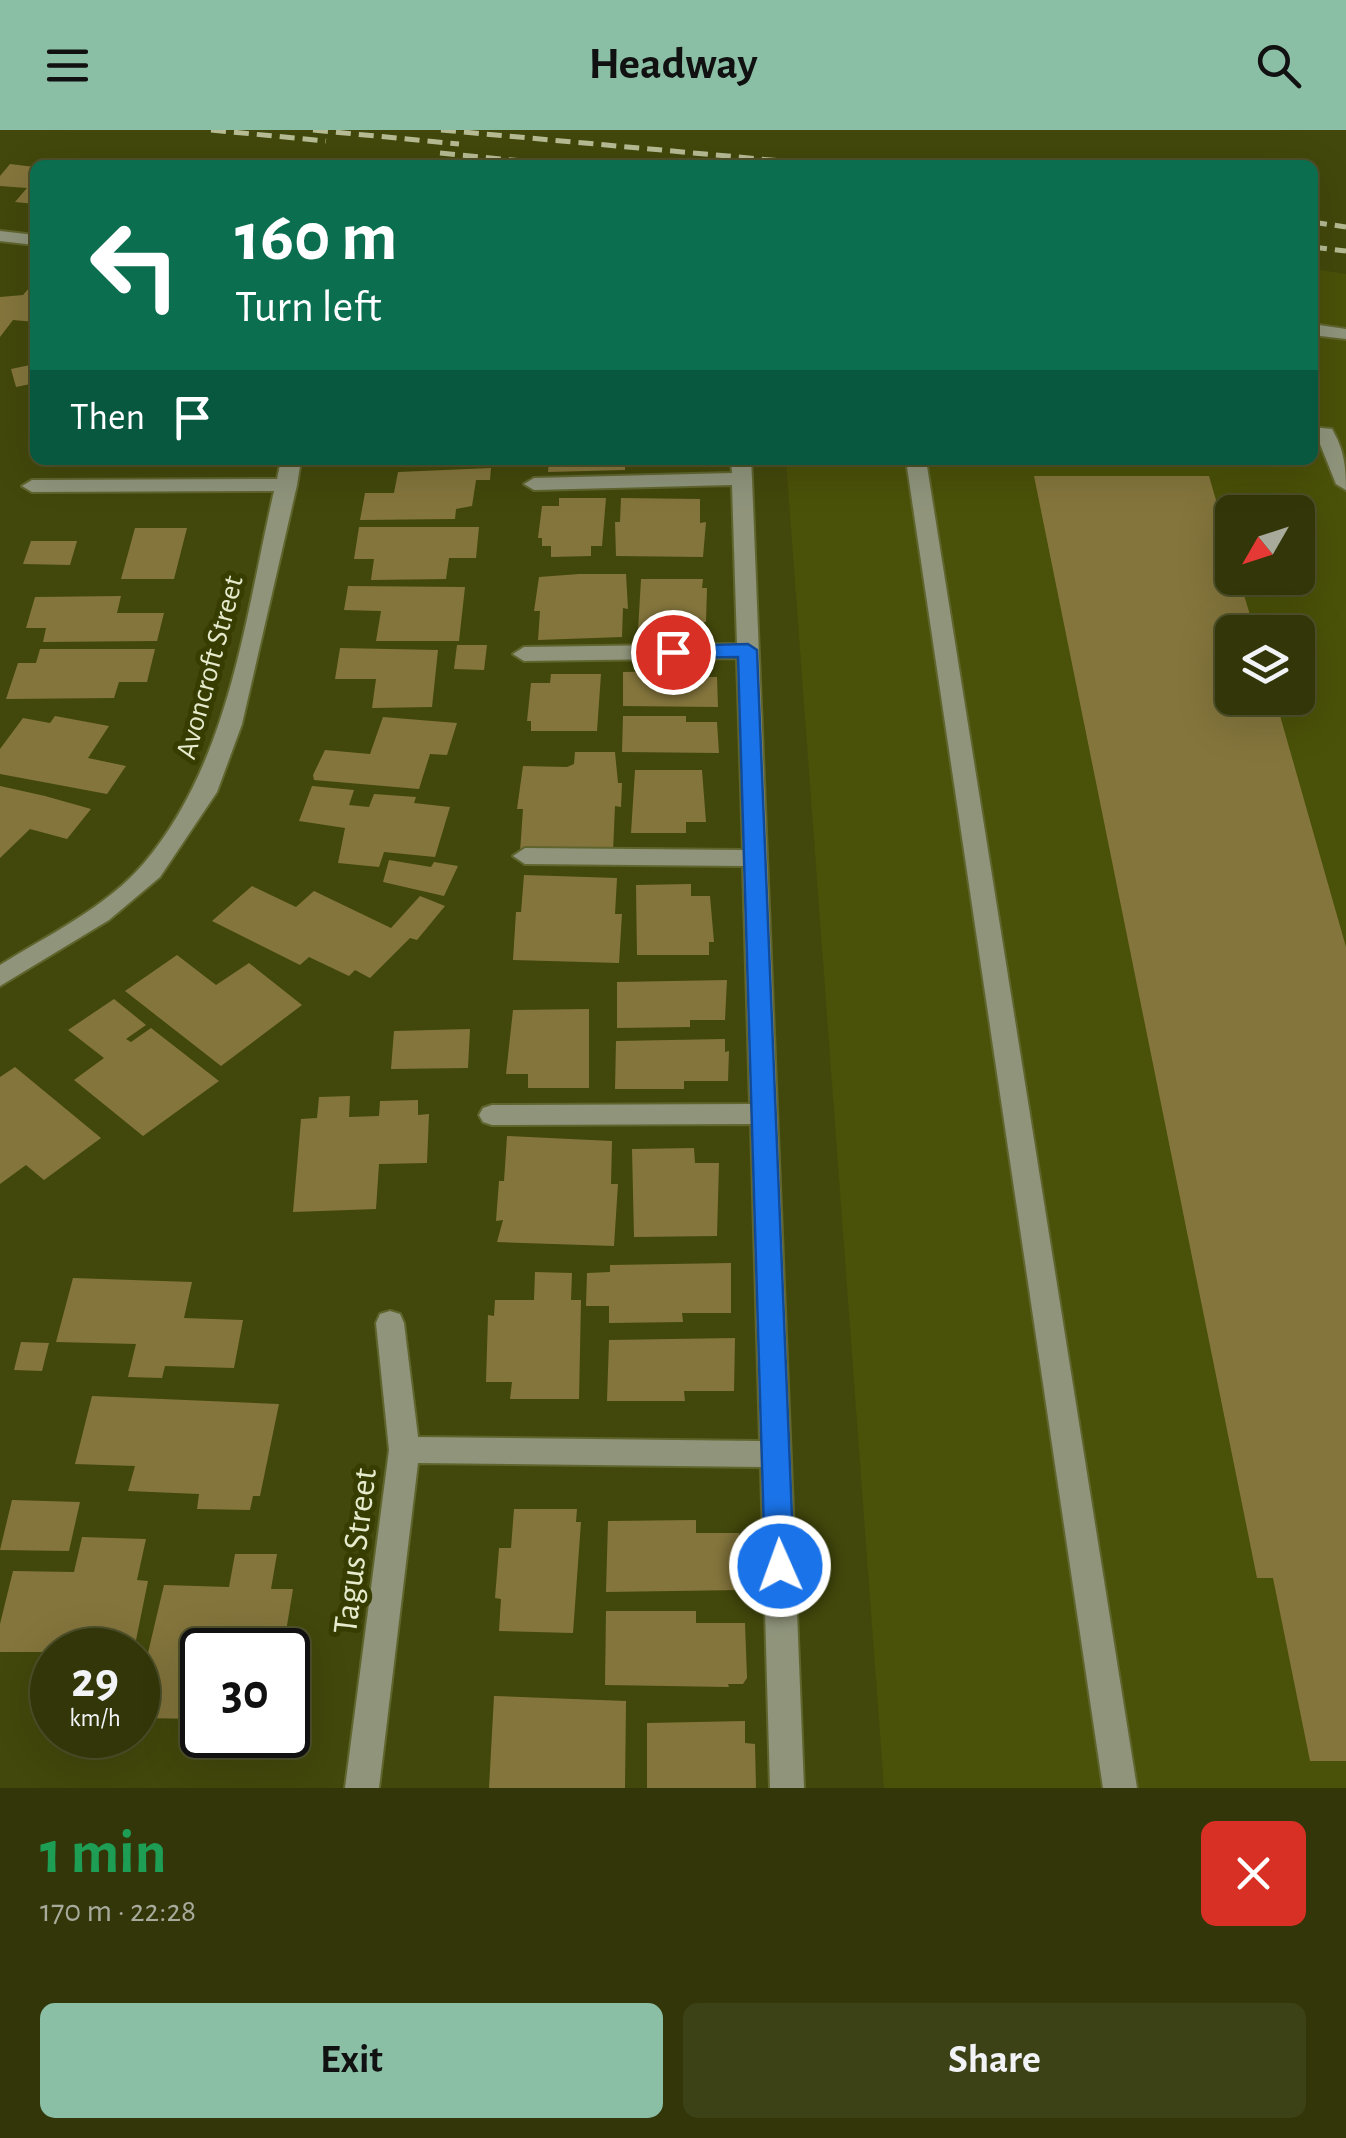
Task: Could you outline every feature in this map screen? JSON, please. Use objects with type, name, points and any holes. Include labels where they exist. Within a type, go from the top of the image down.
[{"type":"street","points":[[0,236],[30,239]]},
{"type":"street","points":[[1318,330],[1346,334]]},
{"type":"street","points":[[1318,433],[1326,433],[1346,484]]},
{"type":"street","name":"Avoncroft Street","points":[[0,977],[100,914],[151,871],[205,792],[232,724],[290,465]]},
{"type":"street","points":[[917,465],[1120,1788]]},
{"type":"street","points":[[534,484],[741,470],[787,1788]]},
{"type":"street","points":[[32,486],[287,485]]},
{"type":"street","points":[[524,654],[748,650]]},
{"type":"street","points":[[525,856],[754,858]]},
{"type":"street","points":[[492,1115],[764,1114]]},
{"type":"street","name":"Tagus Street","points":[[362,1788],[404,1450],[390,1323]]},
{"type":"street","points":[[404,1450],[776,1454]]},
{"type":"shaded area","points":[[1318,270],[1346,274],[1346,1788],[884,1788],[786,465],[1318,465]]},
{"type":"building","points":[[10,164],[30,166],[30,204],[15,202],[27,188],[0,186],[0,176]]},
{"type":"building","points":[[30,287],[30,322],[13,320],[0,337],[0,297],[23,295]]},
{"type":"building","points":[[30,365],[30,384],[16,387],[11,369]]},
{"type":"building","points":[[549,465],[625,465],[625,470],[548,472]]},
{"type":"building","points":[[491,468],[490,480],[476,480],[472,506],[456,509],[455,519],[360,520],[365,493],[394,493],[398,472]]},
{"type":"building","points":[[1034,476],[1209,476],[1215,497],[1215,595],[1244,595],[1250,615],[1215,615],[1215,715],[1280,715],[1346,947],[1346,1761],[1310,1761],[1273,1578],[1257,1578]]},
{"type":"building","points":[[559,498],[606,498],[602,546],[591,546],[591,556],[551,557],[551,546],[542,546],[542,538],[538,538],[542,506],[559,506]]},
{"type":"building","points":[[621,498],[700,499],[700,523],[706,522],[703,557],[616,556],[615,522],[620,522]]},
{"type":"building","points":[[359,527],[479,527],[476,558],[449,558],[446,579],[371,580],[374,559],[354,559]]},
{"type":"building","points":[[135,528],[187,528],[174,579],[121,579]]},
{"type":"building","points":[[31,541],[77,541],[70,565],[23,564]]},
{"type":"building","points":[[626,574],[628,609],[623,608],[622,637],[538,640],[540,611],[534,611],[539,577]]},
{"type":"building","points":[[641,579],[703,579],[702,588],[707,588],[706,622],[688,622],[688,631],[638,631]]},
{"type":"building","points":[[348,586],[465,587],[459,641],[376,641],[381,611],[344,610]]},
{"type":"building","points":[[121,596],[117,613],[164,613],[157,641],[43,642],[46,628],[26,628],[35,597]]},
{"type":"building","points":[[457,645],[487,645],[484,670],[454,669]]},
{"type":"building","points":[[340,648],[438,650],[432,707],[372,708],[376,679],[335,679]]},
{"type":"building","points":[[40,649],[155,649],[147,682],[119,682],[114,698],[6,699],[18,663],[36,663]]},
{"type":"building","points":[[623,672],[686,672],[686,677],[717,677],[718,707],[623,706]]},
{"type":"building","points":[[551,674],[601,674],[597,731],[531,731],[531,721],[527,721],[531,683],[550,683]]},
{"type":"building","points":[[55,716],[109,726],[88,758],[126,766],[107,794],[0,774],[0,749],[23,718],[50,723]]},
{"type":"building","points":[[623,716],[686,716],[686,722],[717,722],[719,753],[622,752]]},
{"type":"building","points":[[383,717],[457,723],[447,755],[430,754],[419,789],[314,780],[325,750],[370,754]]},
{"type":"building","points":[[575,752],[615,752],[618,783],[622,783],[621,807],[615,806],[613,852],[520,852],[523,809],[517,809],[523,766],[567,767],[574,764]]},
{"type":"building","points":[[635,770],[702,770],[706,822],[686,822],[686,833],[631,833]]},
{"type":"building","points":[[0,786],[91,809],[67,839],[30,829],[0,858]]},
{"type":"building","points":[[312,786],[354,790],[349,805],[369,807],[374,794],[416,797],[414,803],[450,807],[435,857],[384,852],[379,867],[338,863],[345,828],[299,821]]},
{"type":"building","points":[[389,860],[431,867],[434,862],[458,866],[444,896],[383,882]]},
{"type":"building","points":[[524,875],[617,878],[615,914],[622,914],[619,963],[513,960],[516,912],[521,912]]},
{"type":"building","points":[[691,884],[691,896],[710,896],[714,942],[709,942],[709,955],[637,955],[636,885]]},
{"type":"building","points":[[252,886],[296,907],[314,891],[391,928],[420,896],[445,906],[417,940],[410,938],[370,978],[355,970],[349,976],[309,957],[300,965],[212,921]]},
{"type":"building","points":[[177,955],[216,985],[249,963],[302,1005],[221,1066],[125,991]]},
{"type":"building","points":[[727,980],[725,1020],[690,1020],[690,1027],[617,1028],[617,982]]},
{"type":"building","points":[[114,999],[146,1025],[126,1039],[131,1042],[151,1028],[219,1081],[143,1136],[74,1080],[104,1058],[68,1030]]},
{"type":"building","points":[[589,1009],[589,1088],[528,1088],[528,1074],[506,1074],[513,1010]]},
{"type":"building","points":[[470,1029],[468,1068],[391,1069],[394,1031]]},
{"type":"building","points":[[725,1039],[725,1052],[729,1051],[728,1081],[684,1081],[684,1089],[615,1089],[616,1041]]},
{"type":"building","points":[[15,1067],[101,1138],[44,1180],[26,1165],[0,1184],[0,1077]]},
{"type":"building","points":[[350,1096],[349,1117],[379,1116],[380,1101],[418,1100],[418,1115],[429,1114],[427,1163],[379,1164],[376,1209],[293,1212],[301,1119],[317,1118],[319,1097]]},
{"type":"building","points":[[507,1136],[612,1141],[611,1184],[618,1184],[614,1246],[497,1242],[503,1220],[496,1221]]},
{"type":"building","points":[[694,1148],[695,1163],[719,1163],[717,1236],[634,1237],[632,1149]]},
{"type":"building","points":[[731,1263],[731,1313],[682,1313],[683,1322],[609,1323],[609,1306],[586,1306],[587,1273],[610,1272],[610,1265]]},
{"type":"building","points":[[535,1272],[572,1273],[571,1300],[581,1300],[579,1399],[510,1399],[512,1382],[486,1382],[488,1315],[494,1316],[495,1300],[534,1300]]},
{"type":"building","points":[[73,1278],[192,1282],[184,1318],[243,1320],[234,1368],[165,1366],[162,1378],[128,1377],[136,1344],[56,1342]]},
{"type":"building","points":[[735,1338],[734,1391],[684,1391],[685,1401],[607,1401],[609,1340]]},
{"type":"building","points":[[21,1342],[49,1343],[42,1371],[14,1370]]},
{"type":"building","points":[[92,1396],[279,1404],[260,1496],[253,1496],[250,1510],[197,1509],[199,1494],[128,1491],[135,1466],[75,1464]]},
{"type":"building","points":[[12,1500],[80,1502],[69,1551],[0,1550]]},
{"type":"building","points":[[514,1509],[577,1509],[576,1522],[581,1522],[573,1633],[499,1631],[501,1599],[495,1598],[499,1548],[511,1548]]},
{"type":"building","points":[[696,1520],[696,1533],[739,1533],[741,1590],[606,1592],[608,1521]]},
{"type":"building","points":[[82,1537],[146,1539],[137,1580],[148,1581],[138,1628],[30,1628],[30,1652],[0,1652],[0,1624],[13,1571],[74,1572]]},
{"type":"building","points":[[235,1554],[277,1554],[271,1589],[293,1589],[287,1628],[180,1628],[180,1719],[160,1718],[160,1628],[154,1628],[164,1585],[229,1587]]},
{"type":"building","points":[[606,1611],[696,1611],[696,1623],[745,1623],[747,1678],[743,1684],[728,1684],[729,1687],[605,1685]]},
{"type":"building","points":[[494,1696],[626,1701],[625,1788],[489,1788]]},
{"type":"building","points":[[745,1721],[745,1743],[755,1744],[756,1788],[647,1788],[647,1723]]},
{"type":"railway","points":[[211,130],[326,141]]},
{"type":"railway","points":[[313,130],[459,144]]},
{"type":"railway","points":[[441,130],[771,160]]},
{"type":"railway","points":[[440,153],[512,160]]},
{"type":"railway","points":[[1318,223],[1346,227]]},
{"type":"railway","points":[[1318,248],[1346,251]]},
{"type":"route","points":[[673,652],[748,650],[780,1566]]}]
